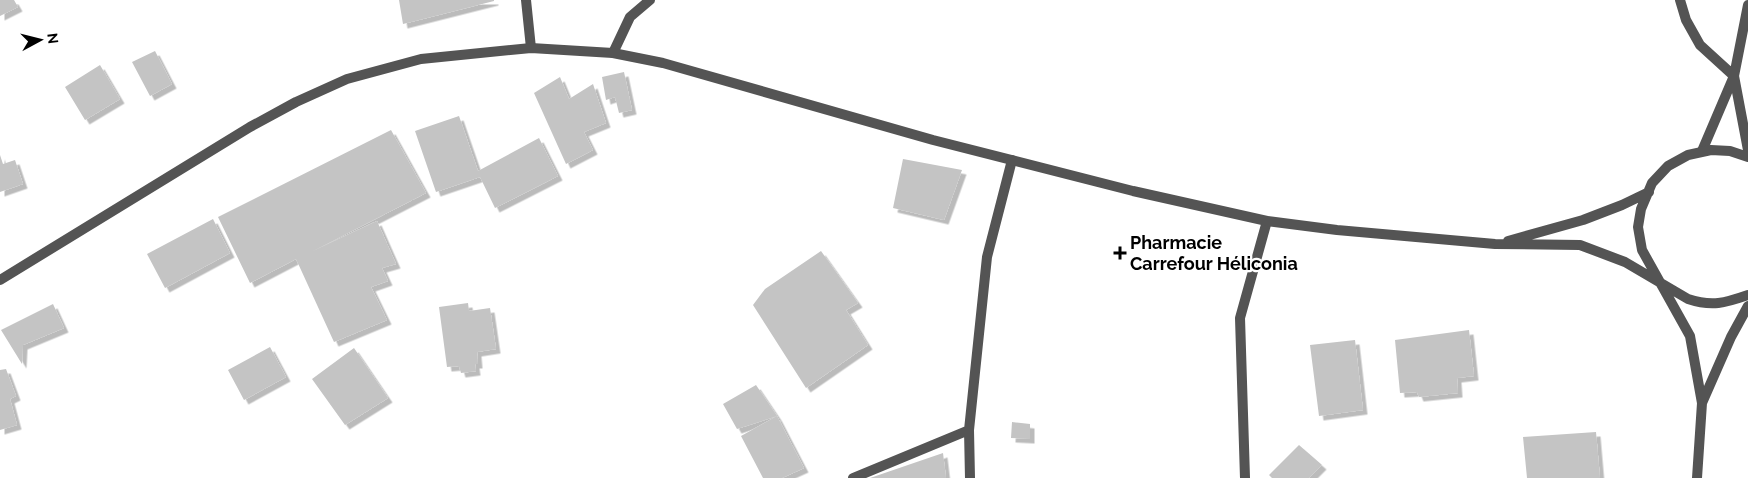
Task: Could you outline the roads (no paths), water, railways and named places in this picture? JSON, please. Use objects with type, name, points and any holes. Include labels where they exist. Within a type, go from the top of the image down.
[{"type":"street","points":[[526,0],[531,48]]},
{"type":"street","points":[[613,53],[630,17],[650,0]]},
{"type":"street","points":[[1680,0],[1686,20],[1700,45],[1734,76],[1748,150]]},
{"type":"street","points":[[1702,152],[1734,76],[1748,5]]},
{"type":"street","points":[[0,280],[250,127],[296,102],[347,79],[421,59],[531,48],[613,53],[663,63],[933,140],[1188,204],[1267,221],[1337,230],[1495,244],[1580,245],[1625,262],[1688,299],[1711,304],[1723,304],[1748,295]]},
{"type":"street","points":[[1697,478],[1702,403],[1690,336],[1642,250],[1638,227],[1641,209],[1652,183],[1668,166],[1688,155],[1711,150],[1730,151],[1748,157]]},
{"type":"street","points":[[970,478],[969,430],[987,257],[1012,160]]},
{"type":"street","points":[[1495,244],[1583,220],[1649,192]]},
{"type":"street","points":[[1245,478],[1240,318],[1267,221]]},
{"type":"street","points":[[1702,403],[1748,306]]},
{"type":"street","points":[[853,478],[969,430]]},
{"type":"place","name":"Pharmacie Carrefour Héliconia","points":[[1120,253]]}]
